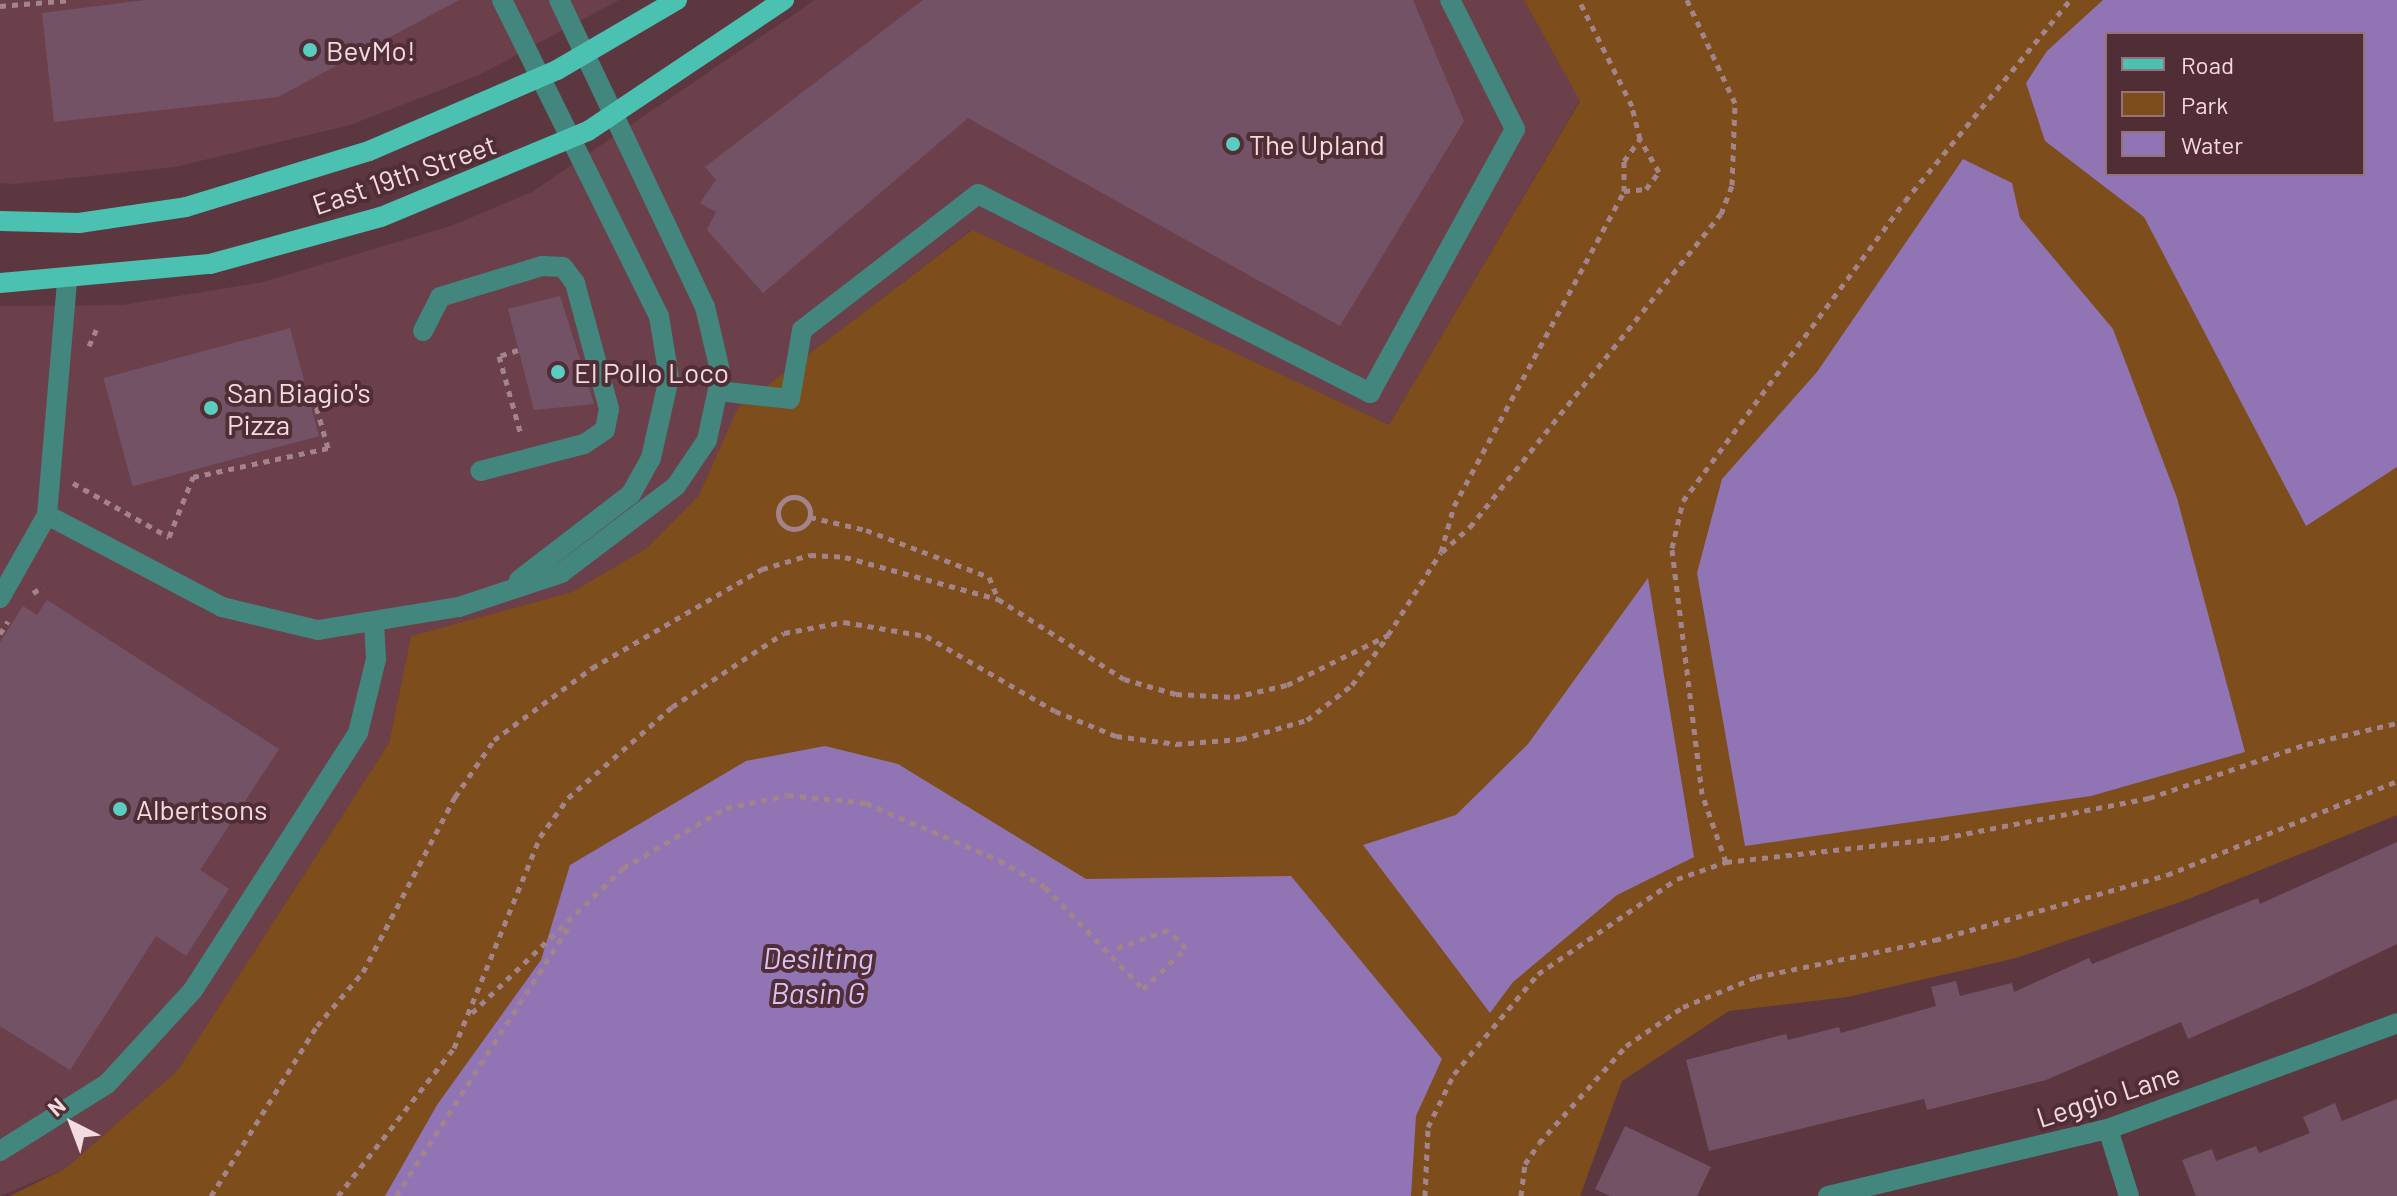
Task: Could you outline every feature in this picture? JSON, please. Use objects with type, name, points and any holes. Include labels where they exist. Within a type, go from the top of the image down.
[{"type":"main road","name":"East 19th Street","points":[[0,221],[79,223],[186,207],[369,151],[584,55],[677,0]]},
{"type":"main road","name":"East 19th Street","points":[[0,283],[67,281],[210,264],[324,233],[570,141],[614,116],[784,0]]},
{"type":"street","points":[[499,594],[631,494],[663,419],[669,378],[659,316],[502,0]]},
{"type":"street","points":[[47,515],[222,607],[318,630],[374,625],[499,594],[561,573],[676,486],[707,440],[721,375],[705,307],[559,0]]},
{"type":"street","points":[[718,391],[790,399],[802,330],[978,194],[1370,393],[1515,129],[1450,0]]},
{"type":"street","points":[[423,331],[440,297],[542,266],[563,267],[575,283],[609,409],[605,430],[584,444],[480,471]]},
{"type":"street","points":[[0,598],[47,515],[67,281]]},
{"type":"street","points":[[0,1151],[107,1084],[193,990],[358,733],[376,659],[374,625]]},
{"type":"street","name":"Leggio Lane","points":[[1828,1196],[2108,1129],[2397,1023]]},
{"type":"street","points":[[2108,1129],[2129,1196]]},
{"type":"path","points":[[0,6],[72,0]]},
{"type":"path","points":[[1579,0],[1632,106],[1640,139],[1659,172],[1646,189],[1624,191]]},
{"type":"path","points":[[338,1196],[454,1048],[471,1014],[540,837],[568,798],[672,707],[784,633],[844,622],[926,636],[1055,711],[1116,736],[1176,744],[1241,739],[1307,720],[1352,685],[1441,552],[1470,527],[1721,214],[1733,173],[1735,103],[1687,0]]},
{"type":"path","points":[[1726,862],[1702,794],[1672,548],[1683,501],[1905,201],[2070,0]]},
{"type":"path","points":[[1441,552],[1454,506],[1624,191],[1624,161],[1640,139]]},
{"type":"path","points":[[87,361],[98,326]]},
{"type":"path","points":[[518,350],[499,356],[523,444]]},
{"type":"path","points":[[75,469],[73,484],[169,537],[193,477],[328,448],[316,406],[336,399]]},
{"type":"path","points":[[810,517],[802,528],[788,529],[779,507],[798,497],[810,517],[866,530],[989,577],[998,599]]},
{"type":"path","points":[[97,514],[105,501]]},
{"type":"path","points":[[211,1196],[317,1026],[398,915],[455,797],[494,740],[540,704],[695,604],[788,559],[845,557],[998,599],[1124,679],[1176,694],[1234,697],[1287,685],[1388,635]]},
{"type":"path","points":[[1425,1196],[1428,1127],[1454,1074],[1538,974],[1627,908],[1726,862],[1943,838],[2149,798],[2307,744],[2397,723]]},
{"type":"path","points":[[1521,1196],[1525,1164],[1539,1143],[1626,1046],[1683,1007],[1756,977],[1935,940],[2167,875],[2397,781]]},
{"type":"path","points":[[471,1014],[571,924],[623,868],[669,837],[726,808],[788,795],[866,803],[942,829],[1045,887],[1111,950],[1143,989],[1186,948],[1168,930],[1111,950]]},
{"type":"path","points":[[396,1196],[571,924]]},
{"type":"shaded area","points":[[0,0],[619,0],[479,75],[350,125],[175,167],[14,184],[0,183]]},
{"type":"shaded area","points":[[815,0],[1524,0],[1580,100],[1389,425],[971,230],[739,408],[699,495],[647,548],[572,592],[411,636],[389,743],[178,1070],[66,1168],[0,1196],[0,306],[123,305],[263,282],[451,226],[532,192]]},
{"type":"green space","points":[[1524,0],[2397,0],[2397,815],[2186,900],[2016,958],[1847,997],[1729,1011],[1622,1081],[1580,1196],[10,1196],[66,1168],[178,1070],[389,743],[411,636],[572,592],[647,548],[699,495],[738,408],[972,230],[1389,425],[1580,101]]},
{"type":"water","points":[[2103,0],[2397,0],[2397,467],[2306,526],[2144,217],[2045,141],[2026,83],[2047,51]]},
{"type":"water","points":[[1963,159],[2012,183],[2020,218],[2113,329],[2177,498],[2245,752],[2091,796],[1745,846],[1697,573],[1722,479],[1817,372]]},
{"type":"water","points":[[1648,578],[1694,857],[1617,895],[1513,982],[1490,1013],[1363,845],[1456,815],[1528,744]]},
{"type":"water","name":"Desilting Basin G","points":[[825,746],[898,764],[1086,879],[1291,876],[1442,1059],[1416,1116],[1411,1196],[385,1196],[437,1105],[541,960],[570,865],[746,761]]},
{"type":"building","points":[[145,0],[459,0],[278,97],[54,122],[42,13]]},
{"type":"building","name":"The Upland","points":[[923,0],[1413,0],[1464,121],[1340,326],[968,118],[763,293],[707,230],[716,212],[700,203],[716,180],[705,167]]},
{"type":"building","name":"El Pollo Loco","points":[[560,296],[594,404],[534,410],[508,309]]},
{"type":"building","name":"San Biagio's Pizza","points":[[290,328],[319,436],[133,486],[104,378]]},
{"type":"building","name":"Albertsons","points":[[47,600],[279,749],[200,870],[229,889],[186,956],[156,936],[70,1070],[0,1026],[0,642],[23,606],[37,615]]},
{"type":"building","points":[[2397,842],[2397,944],[2311,985],[2188,1039],[2181,1022],[2046,1080],[1927,1110],[1924,1099],[1709,1151],[1686,1060],[1786,1034],[1788,1040],[1839,1027],[1841,1033],[1936,1006],[1931,987],[1956,981],[1960,996],[2012,983],[2014,992],[2089,958],[2092,964],[2258,898],[2260,904]]},
{"type":"building","points":[[2397,1099],[2397,1196],[2196,1196],[2182,1160],[2212,1149],[2216,1161],[2256,1146],[2259,1153],[2310,1133],[2303,1117],[2335,1103],[2342,1121]]},
{"type":"building","points":[[1625,1126],[1711,1167],[1697,1196],[1610,1196],[1595,1189]]},
{"type":"place","name":"BevMo!","points":[[310,50]]},
{"type":"place","name":"The Upland","points":[[1233,144]]},
{"type":"place","name":"El Pollo Loco","points":[[558,372]]},
{"type":"place","name":"San Biagio's Pizza","points":[[211,408]]},
{"type":"place","name":"Albertsons","points":[[120,809]]}]
